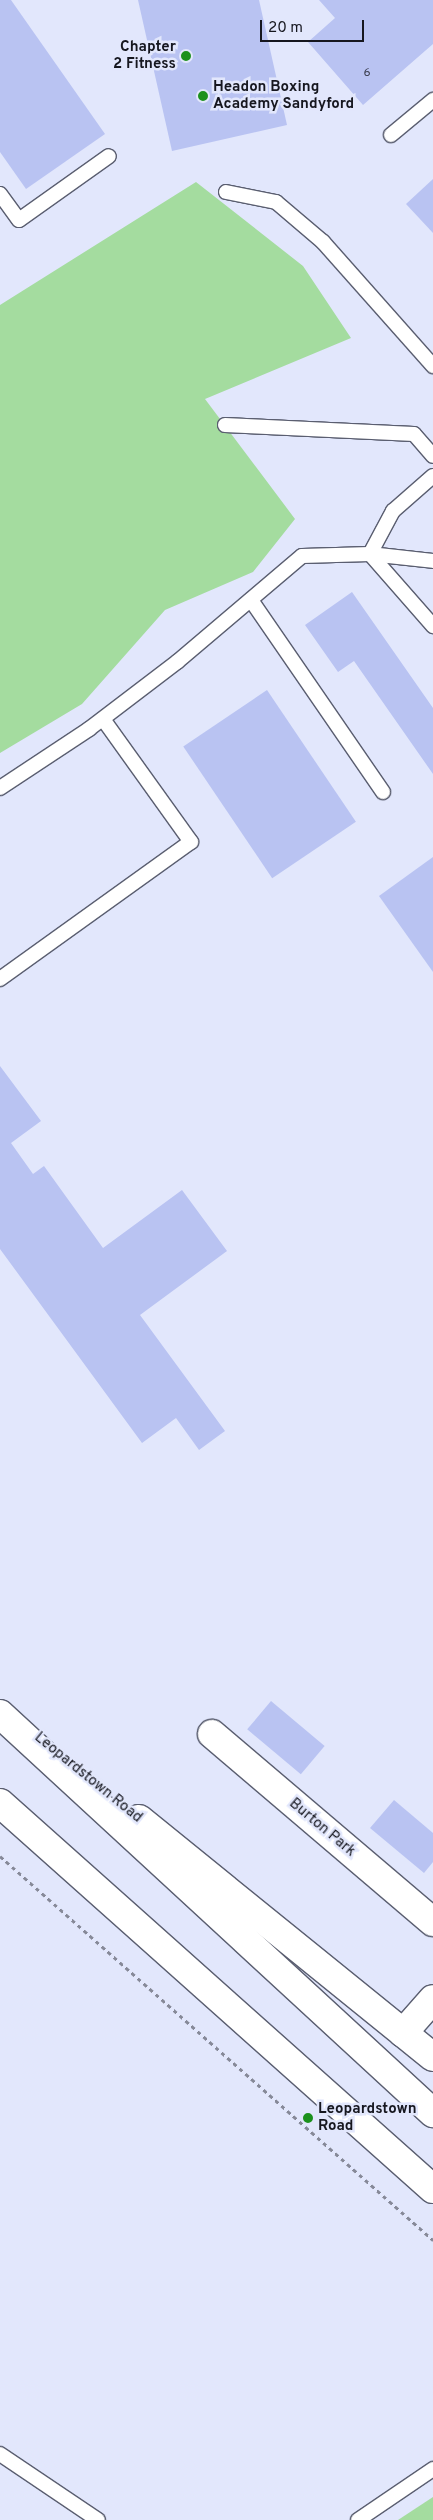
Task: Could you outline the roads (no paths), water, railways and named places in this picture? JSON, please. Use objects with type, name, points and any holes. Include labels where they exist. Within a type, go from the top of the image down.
[{"type":"main road","name":"Leopardstown Road","points":[[0,1707],[433,2057]]},
{"type":"main road","points":[[0,1714],[433,2114]]},
{"type":"main road","name":"Burton Park","points":[[212,1734],[433,1922]]},
{"type":"main road","points":[[0,1803],[433,2189]]},
{"type":"main road","points":[[404,2032],[433,1999]]},
{"type":"lane","points":[[391,135],[433,100]]},
{"type":"lane","points":[[0,194],[19,220],[109,156]]},
{"type":"lane","points":[[226,192],[276,202],[323,242],[433,366]]},
{"type":"lane","points":[[225,425],[414,434],[433,456]]},
{"type":"lane","points":[[370,554],[393,511],[433,476]]},
{"type":"lane","points":[[370,554],[433,626]]},
{"type":"lane","points":[[0,788],[103,718],[177,662],[302,556],[370,554],[433,561]]},
{"type":"lane","points":[[251,600],[383,792]]},
{"type":"lane","points":[[0,979],[191,842],[103,718]]},
{"type":"lane","points":[[0,2454],[98,2520]]},
{"type":"lane","points":[[358,2520],[433,2470]]},
{"type":"place","name":"Chapter 2 Fitness","points":[[186,56]]},
{"type":"place","name":"Headon Boxing Academy Sandyford","points":[[203,96]]},
{"type":"place","name":"Leopardstown Road","points":[[308,2118]]}]
